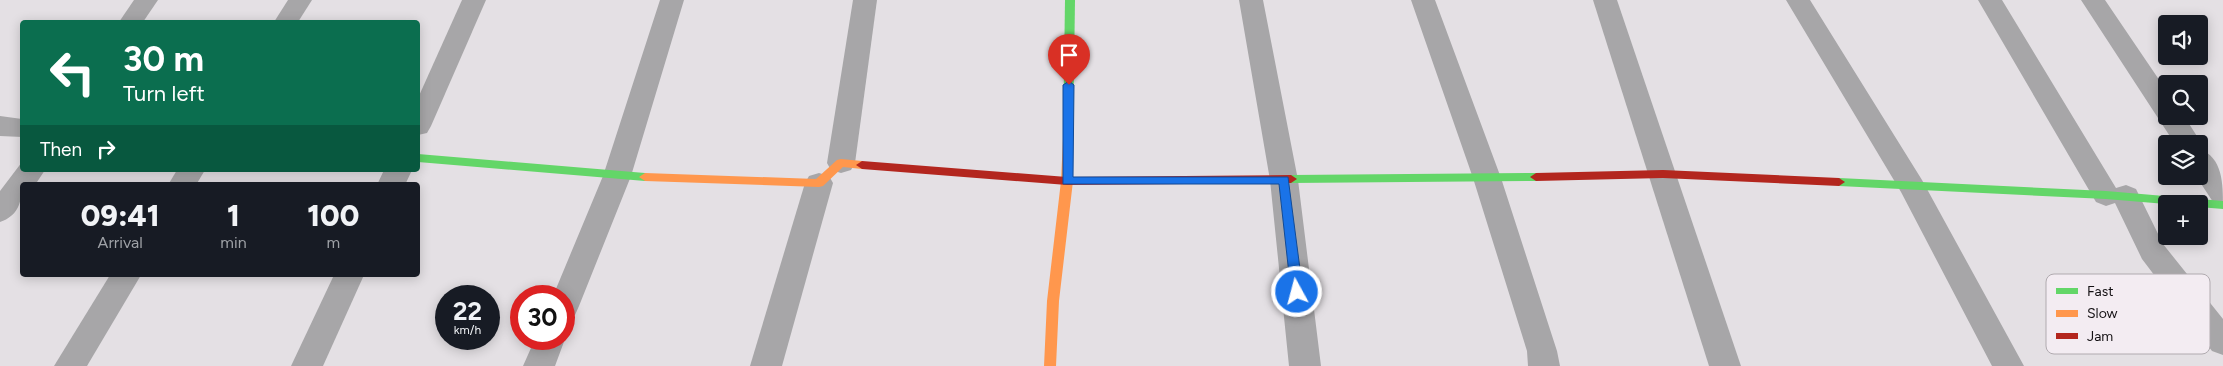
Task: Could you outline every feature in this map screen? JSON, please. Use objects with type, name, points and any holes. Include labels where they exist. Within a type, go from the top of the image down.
[{"type":"street","points":[[132,20],[146,0]]},
{"type":"street","points":[[287,20],[300,0]]},
{"type":"street","points":[[420,122],[474,0]]},
{"type":"street","points":[[573,285],[617,176],[672,0]]},
{"type":"street","points":[[766,366],[820,183],[840,163],[865,0]]},
{"type":"street","points":[[1050,366],[1054,291],[1067,181],[1070,0]]},
{"type":"street","points":[[1251,0],[1284,180],[1305,366]]},
{"type":"street","points":[[1423,0],[1487,178],[1542,351],[1544,366]]},
{"type":"street","points":[[1605,0],[1664,174],[1725,366]]},
{"type":"street","points":[[1798,0],[1912,187],[2008,366]]},
{"type":"street","points":[[1990,0],[2152,251],[2170,274]]},
{"type":"street","points":[[2093,0],[2158,98]]},
{"type":"street","points":[[0,126],[20,128]]},
{"type":"street","points":[[420,158],[617,176],[820,183]]},
{"type":"street","points":[[840,163],[1067,181],[1487,178],[1664,174],[2116,195],[2223,205]]},
{"type":"street","points":[[22,182],[29,172]]},
{"type":"street","points":[[2208,172],[2223,195]]},
{"type":"street","points":[[0,211],[20,185]]},
{"type":"street","points":[[70,366],[125,277]]},
{"type":"street","points":[[307,366],[348,277]]},
{"type":"street","points":[[2210,325],[2223,342]]},
{"type":"street","points":[[539,366],[546,350]]},
{"type":"traffic: fast","points":[[1068,139],[1070,0]]},
{"type":"traffic: fast","points":[[420,158],[645,177]]},
{"type":"traffic: fast","points":[[1291,179],[1536,177]]},
{"type":"traffic: fast","points":[[1839,182],[2106,195],[2223,205]]},
{"type":"traffic: slow","points":[[1050,366],[1053,301],[1067,181],[1068,139]]},
{"type":"traffic: slow","points":[[645,177],[819,183],[841,163],[862,165]]},
{"type":"traffic: jam","points":[[862,165],[1067,181],[1291,179]]},
{"type":"traffic: jam","points":[[1536,177],[1663,174],[1839,182]]},
{"type":"route","points":[[1069,85],[1067,181],[1284,180],[1297,292]]}]
